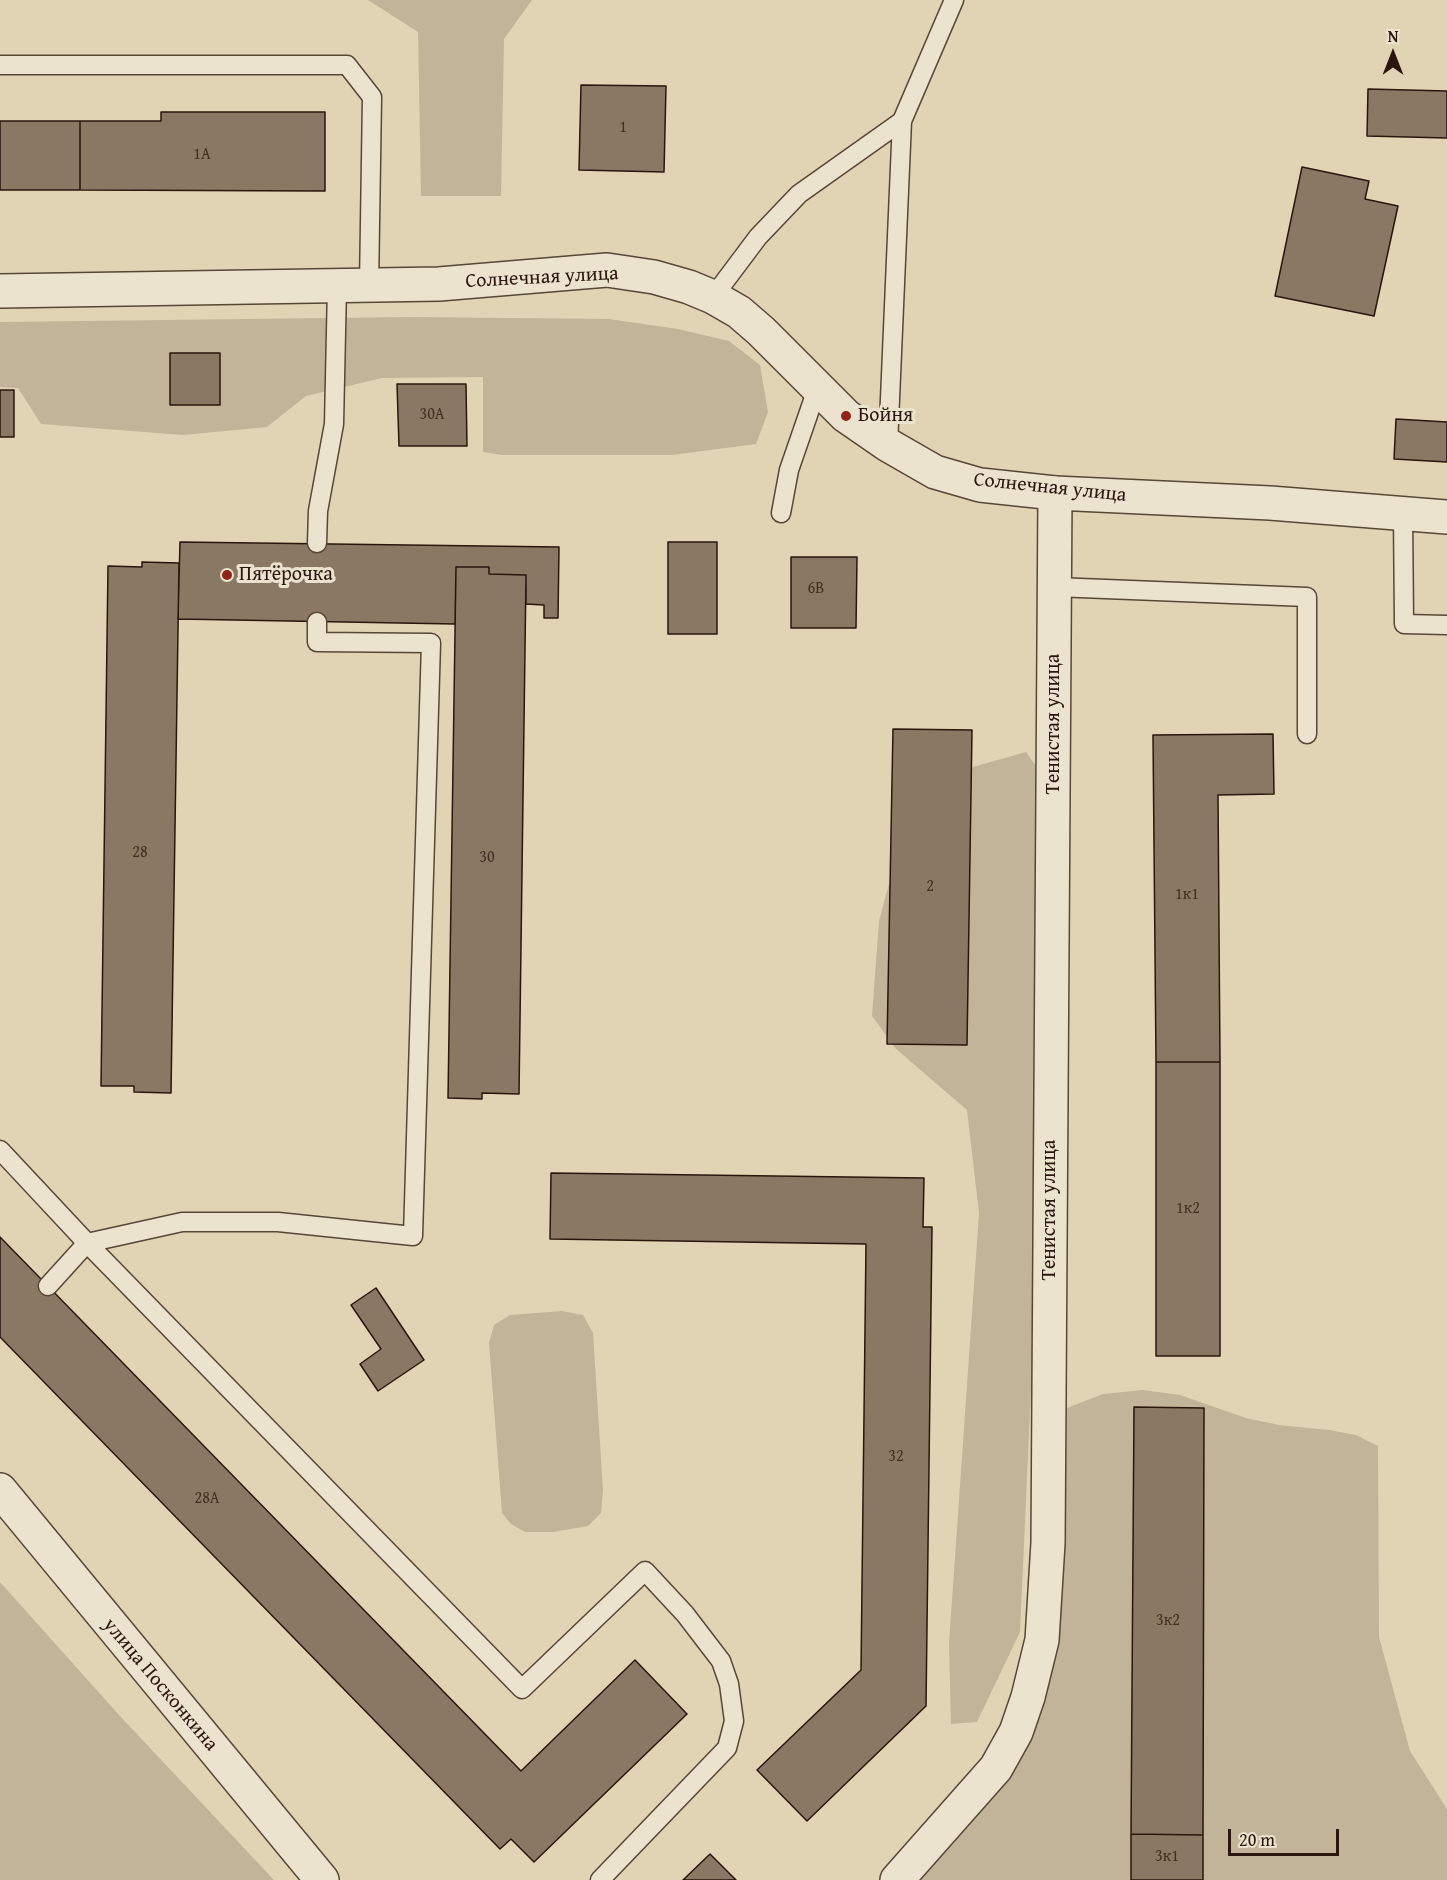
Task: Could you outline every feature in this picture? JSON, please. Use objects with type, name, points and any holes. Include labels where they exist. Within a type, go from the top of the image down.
[{"type":"street","name":"Солнечная улица","points":[[0,291],[439,284],[608,270],[654,277],[689,287],[739,312],[846,416],[888,445],[935,472],[980,485],[1055,493],[1282,504],[1447,517]]},
{"type":"street","name":"Тенистая улица","points":[[897,1880],[996,1768],[1016,1732],[1028,1697],[1042,1640],[1048,1532],[1055,493]]},
{"type":"street","name":"улица Посконкина","points":[[0,1490],[322,1880]]},
{"type":"lane","points":[[888,445],[902,121],[954,0]]},
{"type":"lane","points":[[0,65],[347,65],[372,97],[369,286]]},
{"type":"lane","points":[[713,297],[759,237],[799,194],[902,121]]},
{"type":"lane","points":[[318,543],[318,511],[334,424],[337,286]]},
{"type":"lane","points":[[781,513],[789,470],[817,389]]},
{"type":"lane","points":[[1403,513],[1404,624],[1447,625]]},
{"type":"lane","points":[[1055,587],[1307,597],[1307,734]]},
{"type":"lane","points":[[48,1286],[87,1243],[182,1222],[278,1222],[413,1236],[432,643],[317,642],[317,622]]},
{"type":"lane","points":[[0,1150],[87,1243],[522,1689],[645,1572],[685,1614],[721,1661],[729,1684],[734,1720],[728,1748],[600,1880]]},
{"type":"shaded area","points":[[368,0],[532,0],[504,39],[501,196],[421,196],[418,32]]},
{"type":"shaded area","points":[[411,317],[609,319],[678,329],[729,341],[760,365],[768,412],[756,444],[672,455],[502,455],[483,452],[483,377],[382,378],[306,396],[267,427],[183,435],[41,424],[18,388],[0,387],[0,322]]},
{"type":"shaded area","points":[[1026,752],[1038,769],[1036,1278],[1020,1632],[977,1722],[951,1724],[949,1643],[979,1213],[967,1110],[896,1049],[872,1016],[879,921],[905,824],[962,770]]},
{"type":"shaded area","points":[[562,1311],[583,1315],[593,1333],[603,1490],[601,1513],[588,1526],[553,1532],[525,1532],[511,1524],[502,1513],[489,1343],[494,1325],[510,1315]]},
{"type":"shaded area","points":[[1143,1390],[1180,1395],[1246,1418],[1279,1425],[1356,1435],[1378,1446],[1379,1637],[1410,1751],[1447,1809],[1447,1880],[897,1880],[1028,1697],[1049,1415],[1103,1394]]},
{"type":"shaded area","points":[[0,1582],[119,1715],[274,1880],[0,1880]]},
{"type":"building","points":[[581,85],[666,86],[664,172],[579,170]]},
{"type":"building","points":[[1368,89],[1447,91],[1447,138],[1367,136]]},
{"type":"building","points":[[161,112],[325,112],[325,191],[80,190],[80,121],[161,121]]},
{"type":"building","points":[[0,121],[80,121],[80,190],[0,190]]},
{"type":"building","points":[[1302,167],[1369,181],[1365,199],[1398,206],[1374,316],[1275,296]]},
{"type":"building","points":[[170,353],[220,353],[220,405],[170,405]]},
{"type":"building","points":[[397,384],[466,384],[467,446],[399,446]]},
{"type":"building","points":[[0,390],[14,390],[14,437],[0,437]]},
{"type":"building","points":[[1396,419],[1447,422],[1447,462],[1394,459]]},
{"type":"building","points":[[180,542],[559,547],[558,618],[544,618],[544,605],[526,604],[526,575],[489,574],[489,567],[456,567],[455,624],[178,619]]},
{"type":"building","points":[[668,542],[717,542],[717,634],[668,634]]},
{"type":"building","points":[[791,557],[857,557],[856,628],[791,628]]},
{"type":"building","points":[[142,562],[179,563],[171,1093],[134,1092],[134,1086],[101,1086],[108,566],[142,567]]},
{"type":"building","points":[[456,567],[489,567],[489,574],[526,575],[519,1094],[482,1093],[482,1099],[448,1098]]},
{"type":"building","points":[[893,729],[972,730],[967,1045],[887,1044]]},
{"type":"building","points":[[1273,734],[1274,794],[1218,795],[1220,1062],[1156,1062],[1153,735]]},
{"type":"building","points":[[1156,1062],[1220,1062],[1220,1356],[1156,1356]]},
{"type":"building","points":[[551,1173],[924,1178],[923,1227],[932,1227],[926,1706],[807,1821],[757,1770],[861,1670],[866,1244],[550,1239]]},
{"type":"building","points":[[0,1237],[521,1771],[635,1660],[687,1714],[534,1862],[511,1839],[500,1849],[0,1337]]},
{"type":"building","points":[[376,1288],[424,1360],[378,1391],[360,1364],[381,1349],[351,1305]]},
{"type":"building","points":[[1134,1407],[1204,1408],[1203,1835],[1131,1834]]},
{"type":"building","points":[[1131,1834],[1203,1835],[1203,1880],[1131,1880]]},
{"type":"building","points":[[710,1854],[736,1880],[683,1880]]},
{"type":"place","name":"Бойня","points":[[846,416]]},
{"type":"place","name":"Пятёрочка","points":[[227,575]]}]
